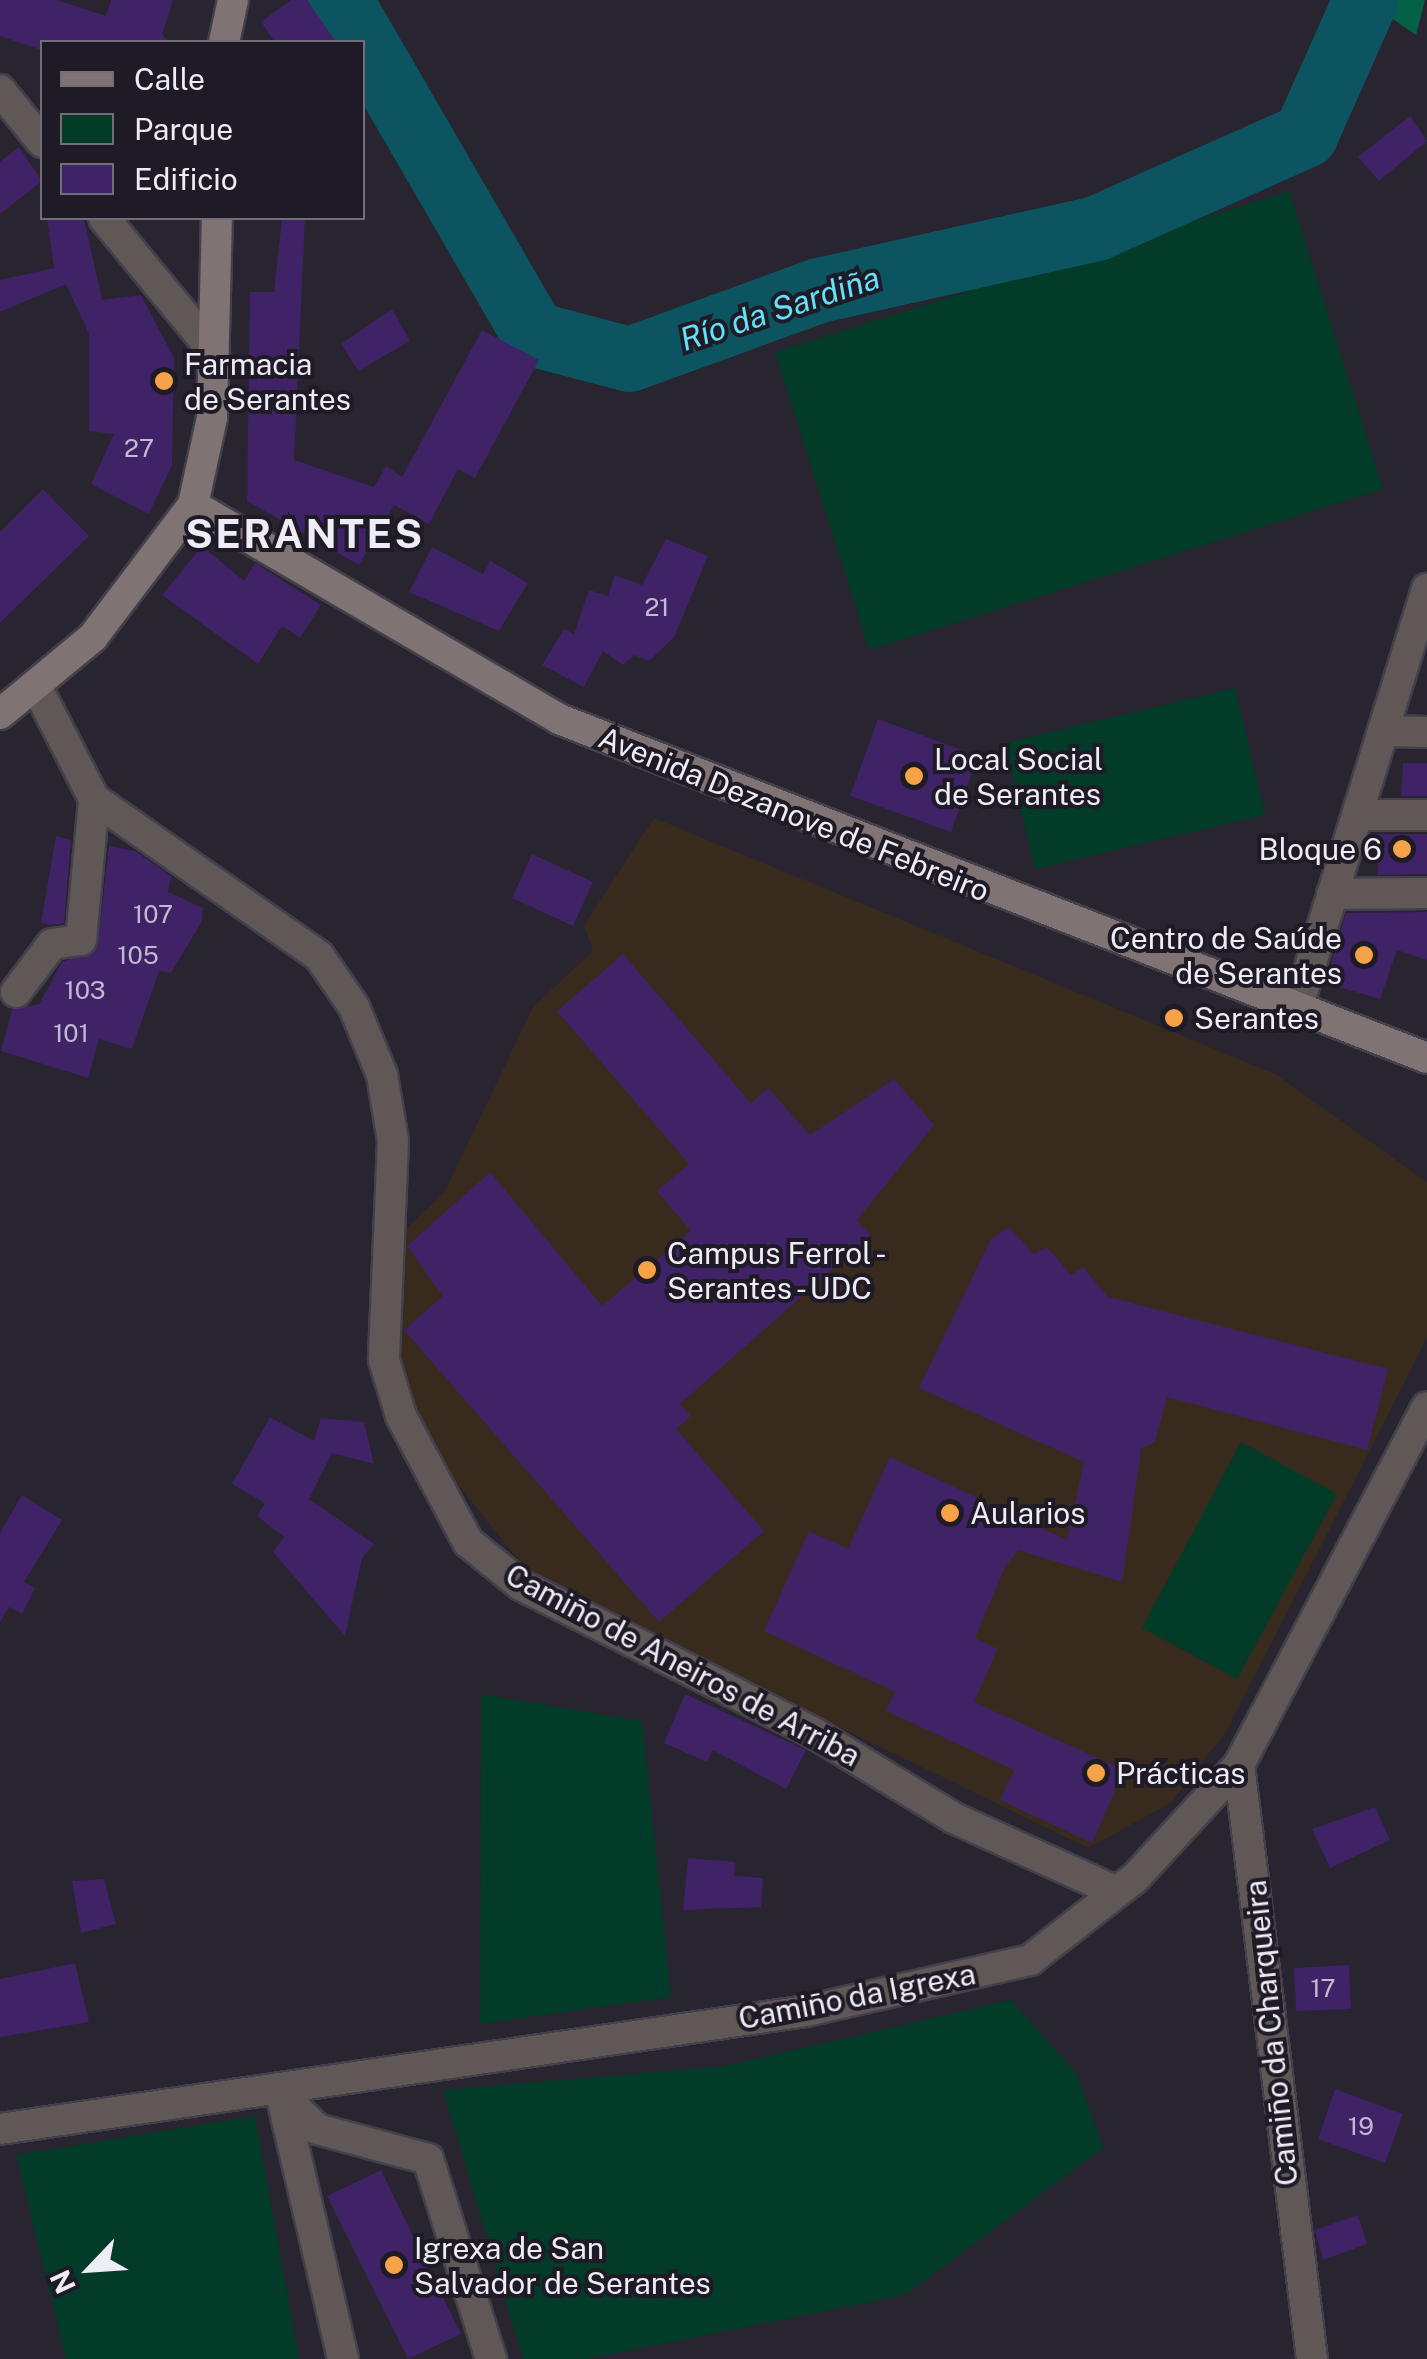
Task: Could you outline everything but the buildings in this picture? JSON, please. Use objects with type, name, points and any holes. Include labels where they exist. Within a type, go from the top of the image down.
[{"type":"main road","points":[[224,40],[230,2]]},
{"type":"main road","points":[[0,714],[37,688],[142,582],[193,505],[209,449],[217,220]]},
{"type":"main road","name":"Avenida Dezanove de Febreiro","points":[[193,505],[558,720],[1296,1012],[1427,1058]]},
{"type":"street","points":[[0,90],[40,140]]},
{"type":"street","points":[[106,220],[214,352]]},
{"type":"street","points":[[1296,1012],[1383,731],[1418,646],[1427,590]]},
{"type":"street","name":"Camiño de Aneiros de Arriba","points":[[37,688],[94,798],[320,956],[354,1007],[382,1075],[394,1141],[384,1360],[402,1416],[468,1542],[522,1585],[814,1733],[954,1818],[1117,1892]]},
{"type":"street","points":[[1383,731],[1427,732]]},
{"type":"street","points":[[16,992],[52,944],[81,940],[94,798]]},
{"type":"street","points":[[1357,815],[1427,815]]},
{"type":"street","points":[[1332,894],[1427,893]]},
{"type":"street","name":"Camiño da Igrexa","points":[[0,2129],[281,2094],[806,2011],[1030,1960],[1117,1892],[1239,1765],[1427,1407]]},
{"type":"street","name":"Camiño da Charqueira","points":[[1239,1765],[1312,2359]]},
{"type":"street","points":[[281,2094],[343,2359]]},
{"type":"street","points":[[281,2094],[317,2130],[428,2159],[491,2359]]},
{"type":"shaded area","points":[[654,818],[1275,1074],[1427,1182],[1427,1338],[1227,1730],[1172,1802],[1088,1848],[533,1578],[434,1455],[397,1370],[402,1233],[445,1191],[533,1007],[593,951],[584,925]]},
{"type":"green space","points":[[1365,0],[1425,0],[1416,35]]},
{"type":"green space","points":[[1289,191],[1383,489],[869,650],[775,352]]},
{"type":"green space","points":[[1235,688],[1265,815],[1035,869],[1005,743]]},
{"type":"green space","points":[[1241,1442],[1337,1494],[1237,1679],[1142,1628]]},
{"type":"green space","points":[[481,1694],[642,1721],[671,1997],[480,2024]]},
{"type":"green space","points":[[1011,2000],[1077,2074],[1103,2148],[905,2295],[587,2359],[523,2359],[443,2090],[725,2066]]},
{"type":"green space","points":[[255,2116],[299,2359],[66,2359],[16,2155]]},
{"type":"waterway","name":"Río da Sardiña","points":[[340,0],[363,40]]},
{"type":"waterway","name":"Río da Sardiña","points":[[365,43],[534,334],[629,359],[819,290],[1096,228],[1305,135],[1365,0]]},
{"type":"place","name":"Farmacia de Serantes","points":[[164,381]]},
{"type":"place","name":"Local Social de Serantes","points":[[914,776]]},
{"type":"place","name":"Bloque 6","points":[[1402,849]]},
{"type":"place","name":"Centro de Saúde de Serantes","points":[[1364,955]]},
{"type":"place","name":"Serantes","points":[[1174,1018]]},
{"type":"place","name":"Campus Ferrol - Serantes - UDC","points":[[647,1270]]},
{"type":"place","name":"Aularios","points":[[950,1513]]},
{"type":"place","name":"Prácticas","points":[[1096,1773]]},
{"type":"place","name":"Igrexa de San Salvador de Serantes","points":[[394,2265]]},
{"type":"district","name":"SERANTES","points":[[305,534]]}]
